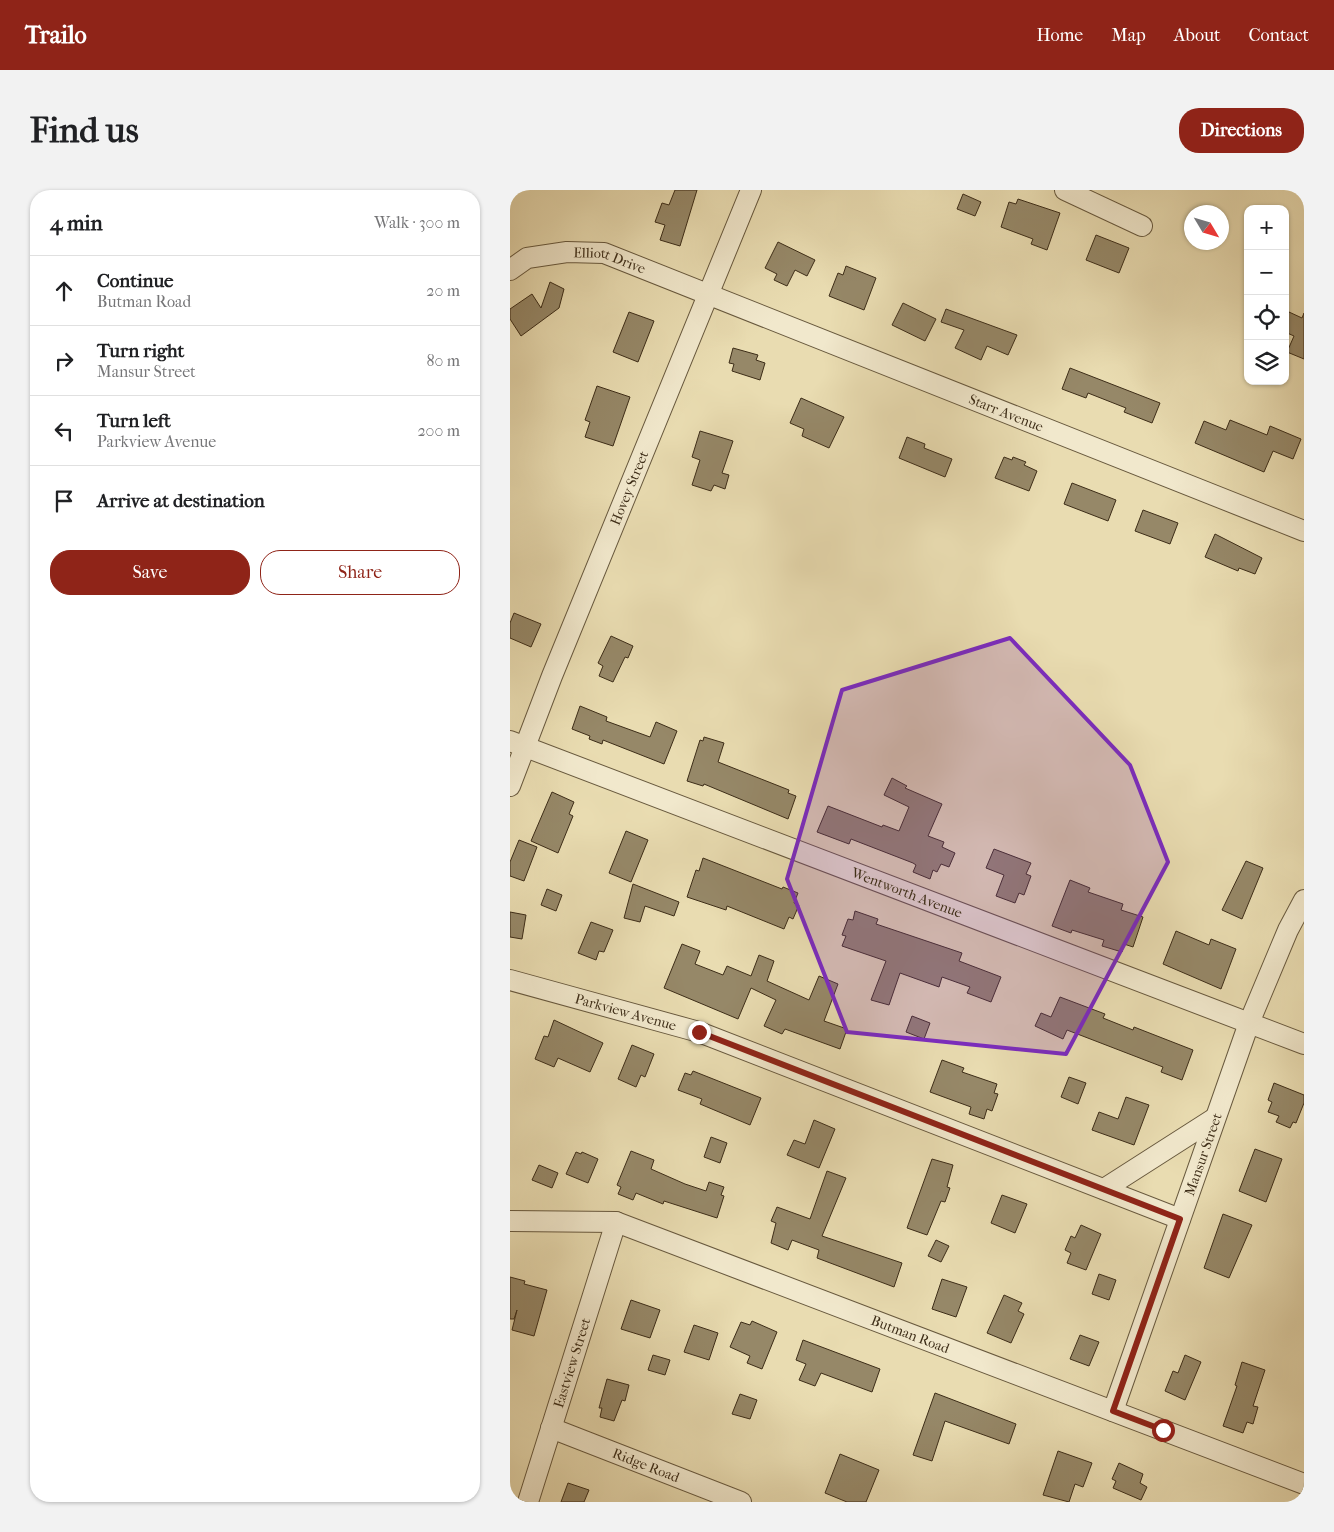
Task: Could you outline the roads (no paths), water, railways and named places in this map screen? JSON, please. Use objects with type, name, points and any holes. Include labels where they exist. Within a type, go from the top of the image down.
[{"type":"street","name":"Hovey Street","points":[[510,786],[517,744],[751,190]]},
{"type":"street","points":[[1065,190],[1142,226]]},
{"type":"street","name":"Elliott Drive","points":[[510,270],[527,258],[567,252],[604,253],[708,294]]},
{"type":"street","name":"Starr Avenue","points":[[708,294],[1304,530]]},
{"type":"street","name":"Wentworth Avenue","points":[[517,744],[1304,1044]]},
{"type":"street","name":"Mansur Street","points":[[1113,1411],[1249,1023],[1288,930],[1304,900]]},
{"type":"street","name":"Parkview Avenue","points":[[510,980],[699,1032],[1180,1219]]},
{"type":"street","points":[[1104,1189],[1215,1118]]},
{"type":"street","name":"Butman Road","points":[[510,1221],[616,1222],[1304,1484]]},
{"type":"street","name":"Eastview Street","points":[[528,1502],[616,1222]]},
{"type":"street","name":"Ridge Road","points":[[551,1428],[741,1502]]}]
